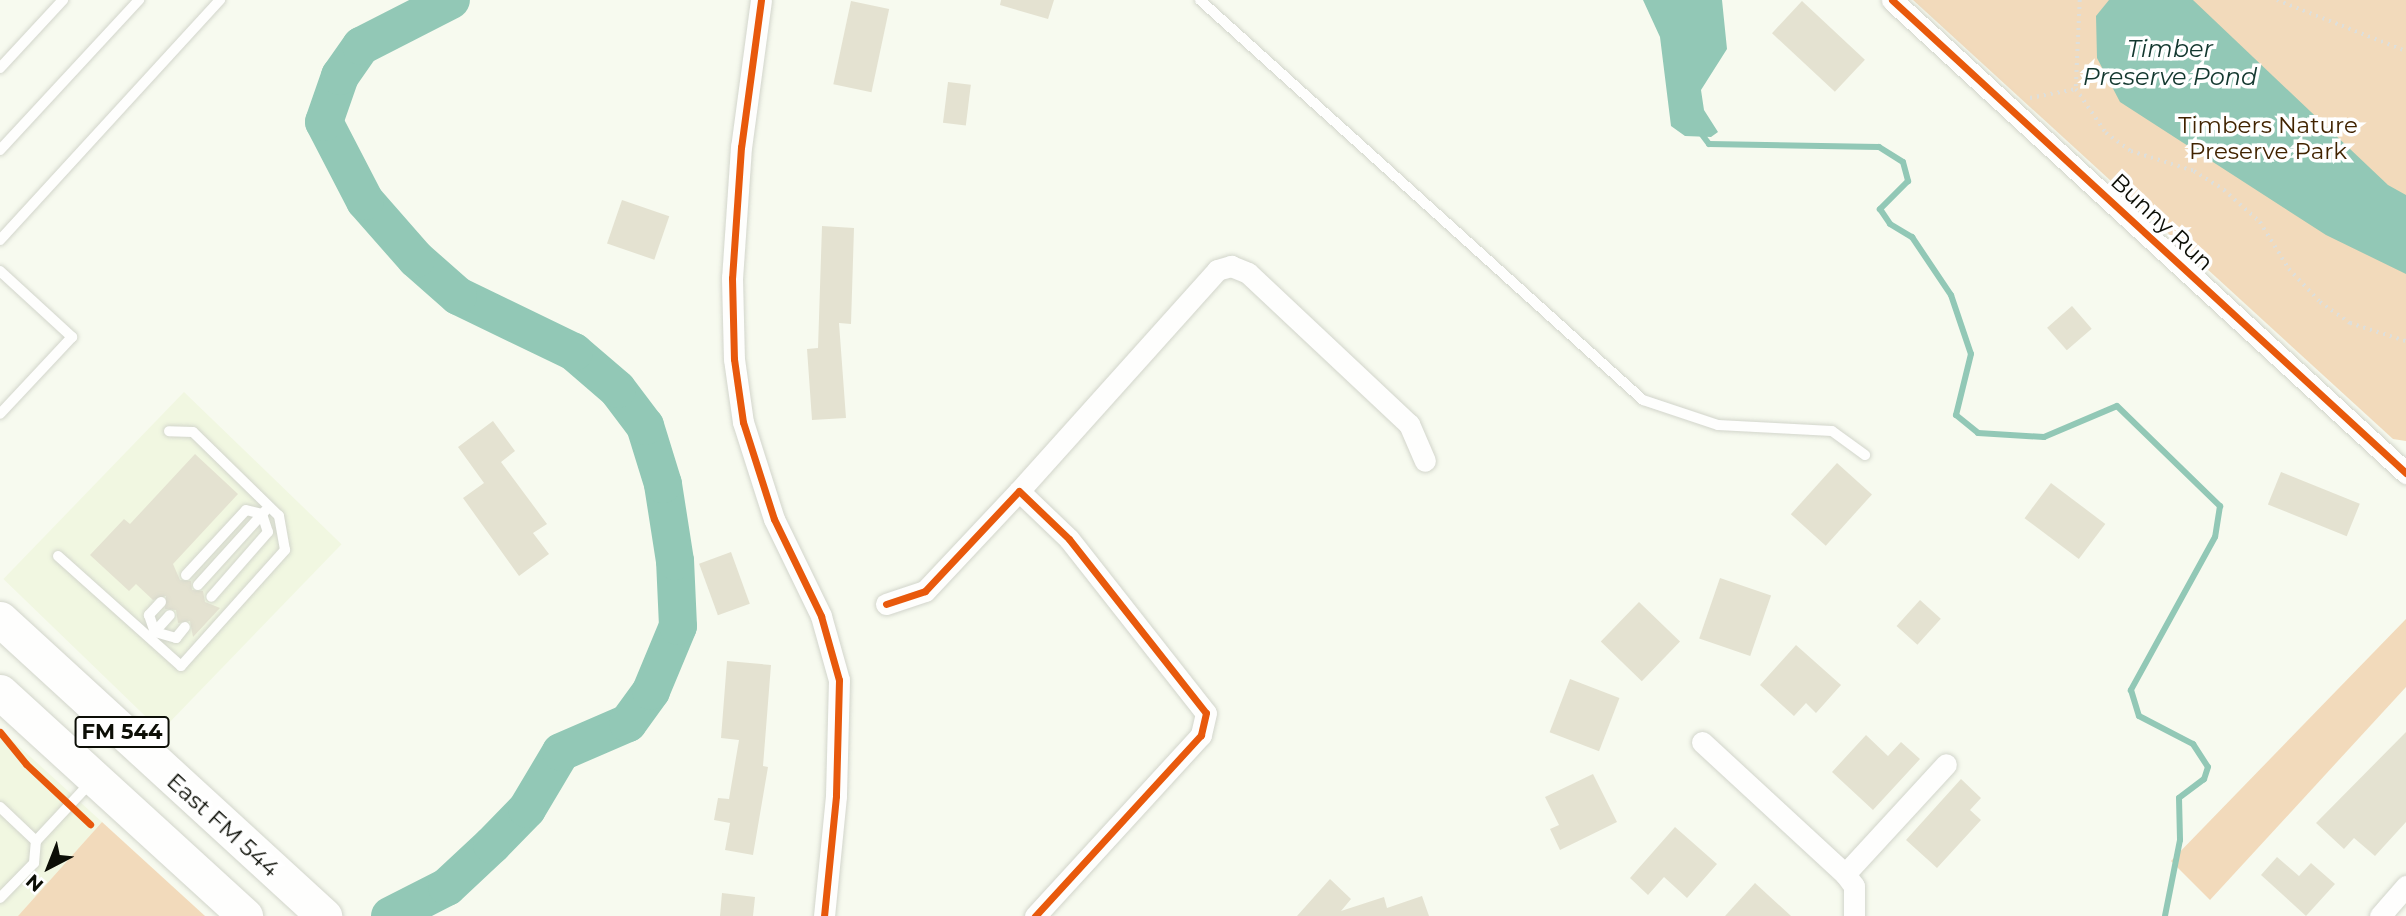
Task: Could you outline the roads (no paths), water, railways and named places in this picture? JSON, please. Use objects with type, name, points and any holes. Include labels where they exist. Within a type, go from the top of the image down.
[{"type":"main road","name":"East FM 544","points":[[0,619],[324,916]]},
{"type":"main road","name":"FM 544","points":[[0,692],[245,916]]},
{"type":"street","points":[[761,0],[741,147],[732,278],[734,359],[743,422],[774,519],[821,616],[839,680],[836,796],[824,916]]},
{"type":"street","name":"Bunny Run","points":[[1892,0],[2406,473]]},
{"type":"street","points":[[886,604],[925,592],[1217,270],[1231,266],[1248,273],[1409,424],[1425,461]]},
{"type":"street","points":[[1019,491],[1069,539],[1206,712],[1201,735],[1035,916]]},
{"type":"street","points":[[1702,742],[1845,874],[1854,886],[1854,916]]},
{"type":"street","points":[[1845,874],[1946,764]]},
{"type":"street","points":[[2380,916],[2406,886]]},
{"type":"lane","points":[[0,68],[63,0]]},
{"type":"lane","points":[[0,150],[139,0]]},
{"type":"lane","points":[[0,240],[220,0]]},
{"type":"lane","points":[[1200,0],[1643,400],[1691,420],[1718,425],[1832,431],[1865,455]]},
{"type":"lane","points":[[0,271],[72,337],[0,414]]},
{"type":"lane","points":[[169,431],[193,432],[265,510],[268,532],[211,597]]},
{"type":"lane","points":[[58,556],[152,635],[181,666],[285,550],[279,516],[265,510],[246,510],[186,575]]},
{"type":"lane","points":[[198,585],[265,510]]},
{"type":"lane","points":[[152,635],[149,615],[161,602]]},
{"type":"lane","points":[[152,635],[170,615]]},
{"type":"lane","points":[[152,635],[176,638],[185,627]]},
{"type":"lane","points":[[0,898],[34,863],[36,841],[105,788]]},
{"type":"lane","points":[[0,807],[36,841]]},
{"type":"water","points":[[1643,0],[1722,0],[1727,49],[1701,90],[1704,110],[1718,132],[1711,137],[1685,136],[1671,126],[1660,37]]},
{"type":"water","name":"Timber Preserve Pond","points":[[2109,0],[2193,0],[2388,185],[2406,195],[2406,274],[2326,235],[2120,102],[2097,58],[2096,16]]},
{"type":"waterway","points":[[390,916],[447,887],[492,845],[527,809],[561,752],[628,723],[651,691],[678,626],[675,561],[663,484],[645,426],[617,389],[574,352],[458,296],[416,259],[365,201],[324,122],[340,76],[361,46],[451,0]]},
{"type":"waterway","points":[[1700,132],[1709,144],[1879,147],[1903,162],[1908,181],[1880,209],[1890,224],[1912,237],[1951,295],[1971,354],[1956,415],[1978,433],[2044,437],[2117,406],[2220,506],[2215,537],[2131,690],[2139,716],[2193,744],[2208,767],[2204,779],[2179,798],[2180,840],[2165,916]]},
{"type":"park label","name":"Timbers Nature Preserve Park","points":[[2268,138]]}]
